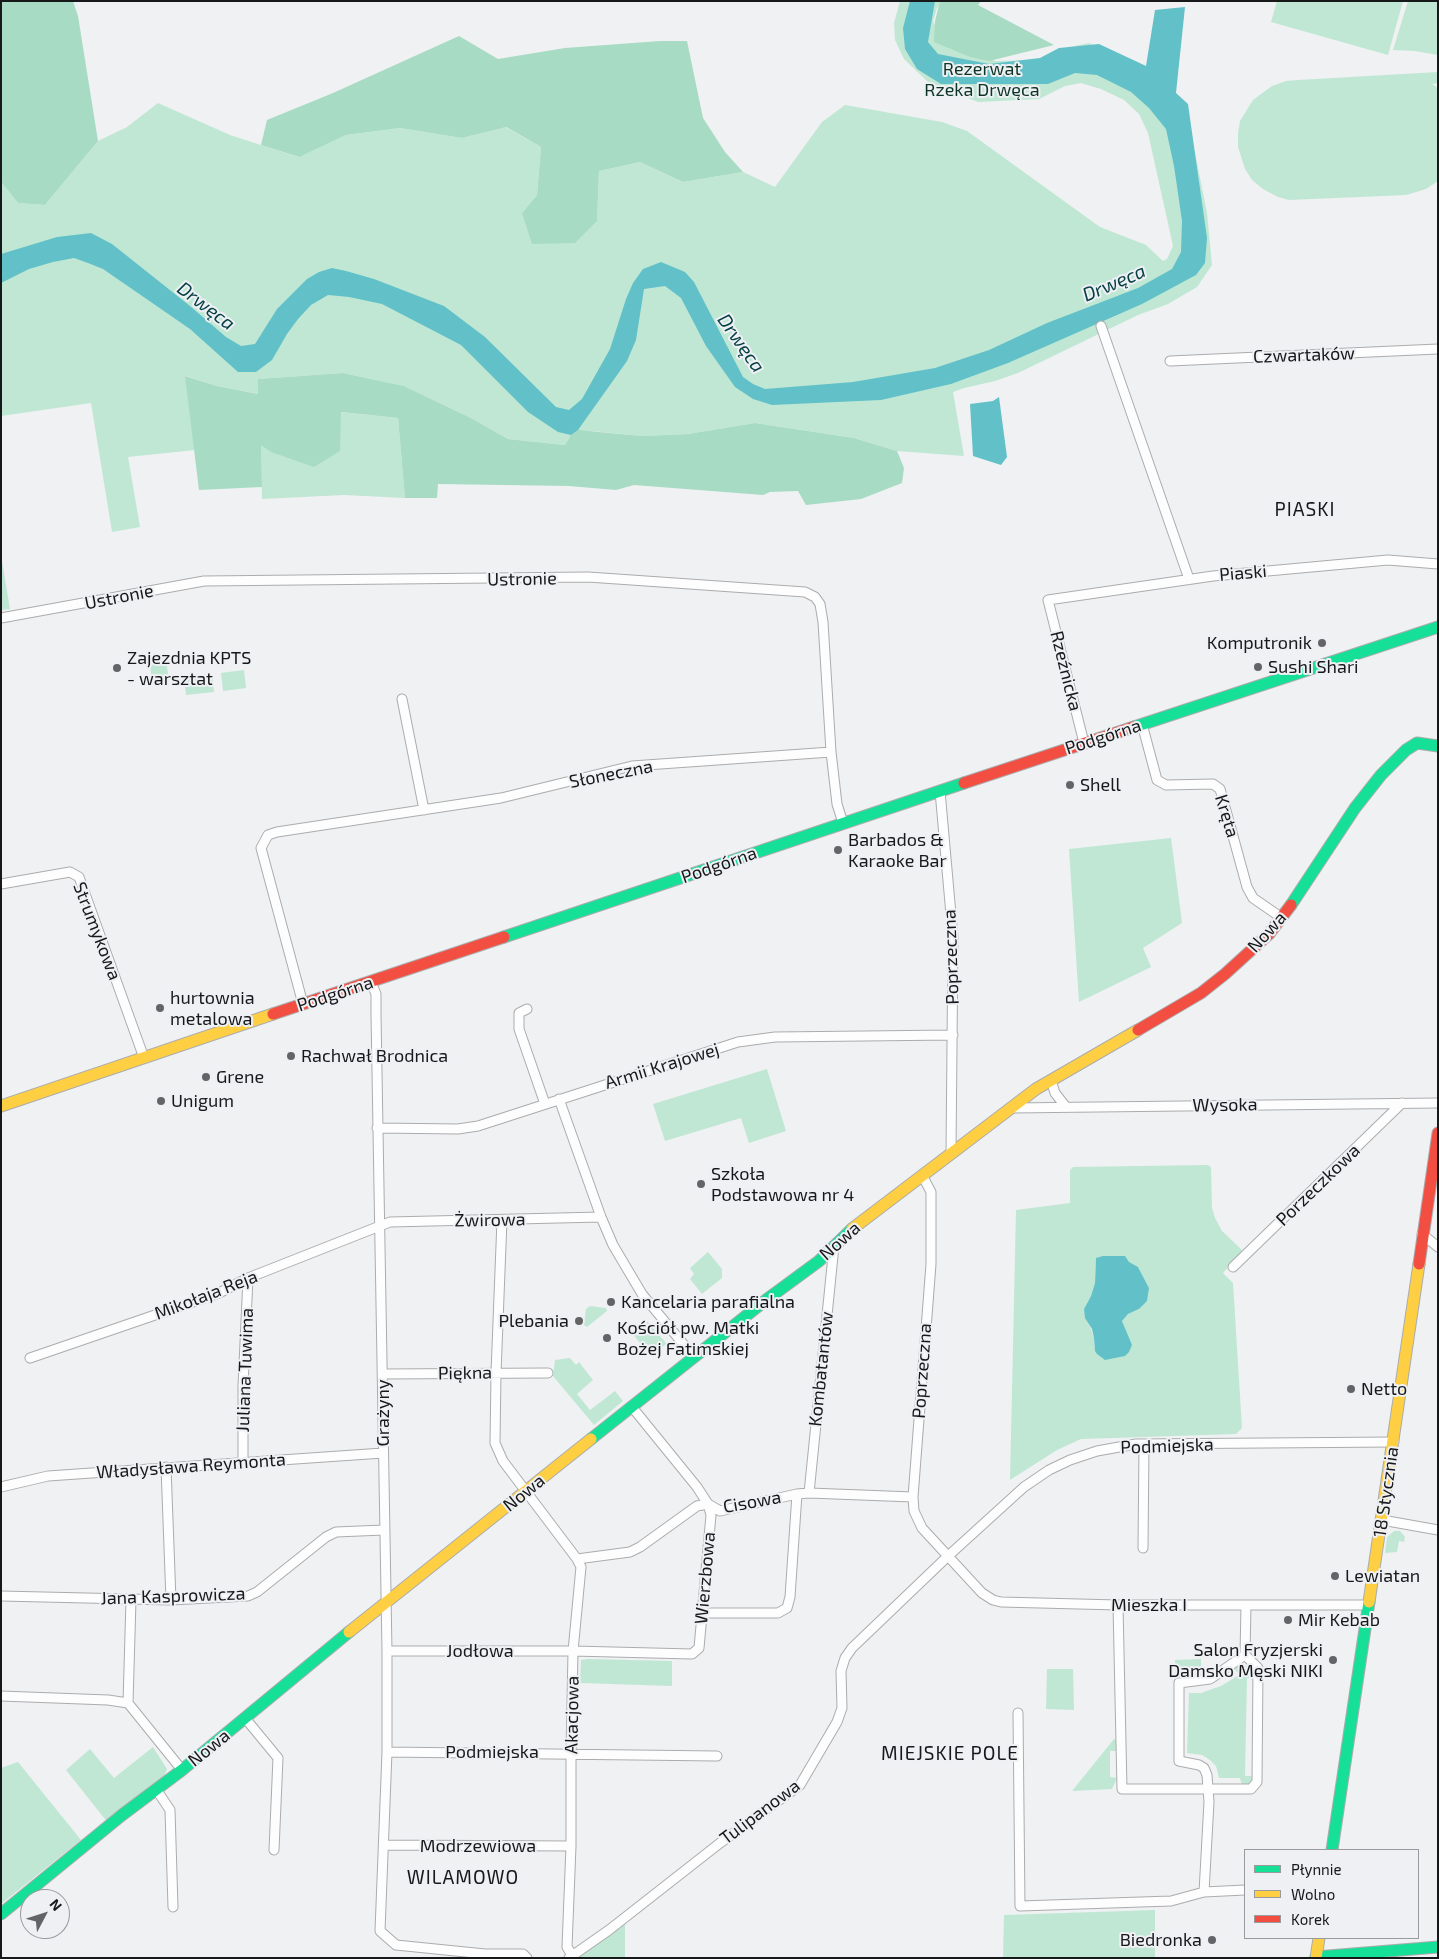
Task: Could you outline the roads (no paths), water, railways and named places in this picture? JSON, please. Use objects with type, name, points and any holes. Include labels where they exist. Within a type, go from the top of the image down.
[{"type":"street","points":[[1101,326],[1188,579]]},
{"type":"street","name":"Czwartaków","points":[[1170,361],[1438,349]]},
{"type":"street","name":"Piaski","points":[[1048,600],[1188,579],[1388,560],[1438,564]]},
{"type":"street","name":"Ustronie","points":[[1,618],[204,581],[588,577],[806,592],[815,597],[820,604],[824,622],[831,752],[837,804],[842,824]]},
{"type":"street","name":"Rzeźnicka","points":[[1048,600],[1084,743]]},
{"type":"street","name":"Podgórna","points":[[1,1106],[1084,743],[1438,627]]},
{"type":"street","points":[[402,699],[424,810]]},
{"type":"street","name":"Kręta","points":[[1142,724],[1158,780],[1166,784],[1213,784],[1220,789],[1247,887],[1253,898],[1282,918]]},
{"type":"street","name":"Nowa","points":[[1,1914],[182,1770],[386,1602],[766,1300],[794,1281],[845,1235],[922,1175],[1051,1080],[1201,993],[1265,938],[1282,918],[1356,808],[1381,775],[1406,750],[1416,743],[1438,746]]},
{"type":"street","name":"Słoneczna","points":[[303,1004],[261,848],[268,835],[277,832],[502,798],[632,766],[831,752]]},
{"type":"street","name":"Poprzeczna","points":[[940,791],[953,937],[951,1153]]},
{"type":"street","name":"Strumykowa","points":[[1,884],[70,872],[79,877],[144,1058]]},
{"type":"street","name":"Grażyny","points":[[372,982],[376,994],[387,1651],[387,1752],[380,1931],[396,1945],[485,1954],[522,1954],[527,1958]]},
{"type":"street","points":[[527,1009],[519,1012],[519,1029],[545,1104]]},
{"type":"street","name":"Armii Krajowej","points":[[377,1128],[458,1129],[478,1126],[738,1042],[775,1037],[953,1035]]},
{"type":"street","points":[[1051,1080],[1055,1093],[1066,1107]]},
{"type":"street","points":[[559,1099],[601,1217],[613,1245],[642,1294],[694,1357]]},
{"type":"street","name":"Porzeczkowa","points":[[1233,1267],[1402,1103]]},
{"type":"street","name":"Wysoka","points":[[1012,1108],[1438,1103]]},
{"type":"street","name":"18 Stycznia","points":[[1332,1849],[1394,1442],[1422,1234],[1438,1133]]},
{"type":"street","name":"Poprzeczna","points":[[922,1175],[931,1192],[931,1264],[913,1497],[914,1511],[922,1528],[947,1557]]},
{"type":"street","name":"Żwirowa","points":[[380,1226],[390,1222],[601,1217]]},
{"type":"street","points":[[502,1220],[495,1443],[502,1461],[577,1559]]},
{"type":"street","name":"Mikołaja Reja","points":[[30,1358],[220,1293],[248,1278],[380,1226]]},
{"type":"street","points":[[1422,1234],[1438,1247]]},
{"type":"street","name":"Kombatantów","points":[[809,1493],[834,1246]]},
{"type":"street","name":"Juliana Tuwima","points":[[243,1463],[242,1386],[248,1278]]},
{"type":"street","name":"Piękna","points":[[383,1374],[548,1373]]},
{"type":"street","name":"Wierzbowa","points":[[573,1651],[692,1654],[699,1648],[711,1515],[708,1504],[697,1487],[632,1407]]},
{"type":"street","name":"Podmiejska","points":[[947,1557],[1024,1487],[1048,1470],[1097,1451],[1144,1444],[1394,1442]]},
{"type":"street","points":[[1143,1548],[1144,1444]]},
{"type":"street","name":"Władysława Reymonta","points":[[1,1487],[48,1476],[383,1453]]},
{"type":"street","points":[[166,1467],[171,1600]]},
{"type":"street","name":"Cisowa","points":[[577,1559],[630,1552],[697,1506],[708,1504],[720,1511],[809,1493],[913,1497]]},
{"type":"street","points":[[702,1613],[778,1614],[788,1608],[798,1494]]},
{"type":"street","points":[[1382,1520],[1438,1530]]},
{"type":"street","name":"Jana Kasprowicza","points":[[1,1596],[171,1600],[248,1596],[257,1592],[326,1537],[336,1532],[384,1530]]},
{"type":"street","name":"Mieszka I","points":[[947,1557],[982,1593],[993,1600],[1118,1605],[1368,1605]]},
{"type":"street","name":"Tulipanowa","points":[[570,1956],[608,1930],[720,1843],[800,1785],[837,1722],[842,1708],[841,1671],[845,1658],[852,1648],[947,1557]]},
{"type":"street","name":"Akacjowa","points":[[570,1956],[567,1947],[571,1846],[573,1651],[581,1567],[577,1559]]},
{"type":"street","points":[[131,1600],[128,1703],[182,1770]]},
{"type":"street","points":[[1118,1605],[1122,1789],[1251,1789],[1257,1782],[1258,1668],[1245,1655],[1246,1605]]},
{"type":"street","name":"Jodłowa","points":[[387,1651],[573,1651]]},
{"type":"street","points":[[1204,1892],[1209,1802],[1207,1775],[1204,1768],[1189,1762],[1180,1761],[1179,1683],[1210,1678],[1245,1655]]},
{"type":"street","points":[[1,1696],[108,1700],[128,1703]]},
{"type":"street","points":[[1018,1713],[1020,1906],[1171,1901],[1204,1892],[1244,1890]]},
{"type":"street","points":[[245,1718],[278,1758],[274,1850]]},
{"type":"street","name":"Podmiejska","points":[[387,1752],[717,1756]]},
{"type":"street","points":[[156,1790],[170,1810],[173,1907]]},
{"type":"street","name":"Modrzewiowa","points":[[384,1845],[571,1846]]},
{"type":"street","points":[[1319,1939],[1316,1957],[1438,1947]]},
{"type":"water","points":[[910,1],[935,1],[928,42],[938,54],[989,64],[1040,58],[1059,48],[1099,44],[1146,66],[1155,10],[1185,7],[1176,93],[1188,104],[1207,238],[1205,263],[1196,275],[1142,304],[1008,363],[951,384],[881,400],[772,405],[753,399],[735,387],[706,346],[681,298],[665,286],[644,289],[636,340],[627,361],[578,430],[571,435],[558,432],[528,412],[461,345],[382,304],[328,295],[311,305],[298,319],[272,360],[256,372],[238,372],[190,329],[103,269],[88,263],[74,258],[53,262],[29,269],[1,283],[1,254],[57,237],[91,233],[112,244],[226,337],[241,346],[255,344],[277,309],[307,279],[319,272],[332,268],[346,271],[374,279],[444,306],[485,337],[556,407],[569,410],[582,399],[610,349],[633,283],[643,269],[661,262],[685,272],[694,282],[743,377],[765,389],[853,382],[935,368],[989,350],[1047,323],[1138,288],[1172,269],[1181,252],[1182,221],[1174,166],[1166,129],[1149,108],[1131,92],[1097,75],[1075,73],[1048,84],[941,84],[917,69],[905,49],[903,28]]},
{"type":"water","points":[[999,397],[1007,457],[1001,465],[973,456],[970,404],[993,401]]},
{"type":"water","points":[[1103,1256],[1125,1256],[1129,1262],[1138,1267],[1149,1288],[1147,1301],[1139,1309],[1128,1314],[1122,1321],[1132,1345],[1129,1352],[1125,1356],[1105,1360],[1095,1351],[1092,1329],[1085,1318],[1084,1309],[1095,1283],[1096,1258]]},
{"type":"place","name":"Komputronik","points":[[1322,643]]},
{"type":"place","name":"Sushi Shari","points":[[1258,667]]},
{"type":"place","name":"Zajezdnia KPTS - warsztat","points":[[117,668]]},
{"type":"place","name":"Shell","points":[[1070,785]]},
{"type":"place","name":"Barbados & Karaoke Bar","points":[[838,850]]},
{"type":"place","name":"hurtownia metalowa","points":[[160,1008]]},
{"type":"place","name":"Rachwał Brodnica","points":[[291,1056]]},
{"type":"place","name":"Grene","points":[[206,1077]]},
{"type":"place","name":"Unigum","points":[[161,1101]]},
{"type":"place","name":"Szkoła Podstawowa nr 4","points":[[701,1184]]},
{"type":"place","name":"Kancelaria parafialna","points":[[611,1302]]},
{"type":"place","name":"Plebania","points":[[579,1321]]},
{"type":"place","name":"Kościół pw. Matki Bożej Fatimskiej","points":[[607,1338]]},
{"type":"place","name":"Netto","points":[[1351,1389]]},
{"type":"place","name":"Lewiatan","points":[[1335,1576]]},
{"type":"place","name":"Mir Kebab","points":[[1288,1620]]},
{"type":"place","name":"Salon Fryzjerski Damsko Męski NIKI","points":[[1333,1660]]},
{"type":"place","name":"Biedronka","points":[[1212,1940]]},
{"type":"district","name":"PIASKI","points":[[1305,510]]},
{"type":"district","name":"MIEJSKIE POLE","points":[[950,1754]]},
{"type":"district","name":"WILAMOWO","points":[[463,1878]]},
{"type":"park label","name":"Rezerwat Rzeka Drwęca","points":[[982,79]]},
{"type":"water label","name":"Drwęca","points":[[1114,283]]},
{"type":"water label","name":"Drwęca","points":[[206,306]]},
{"type":"water label","name":"Drwęca","points":[[741,343]]}]
